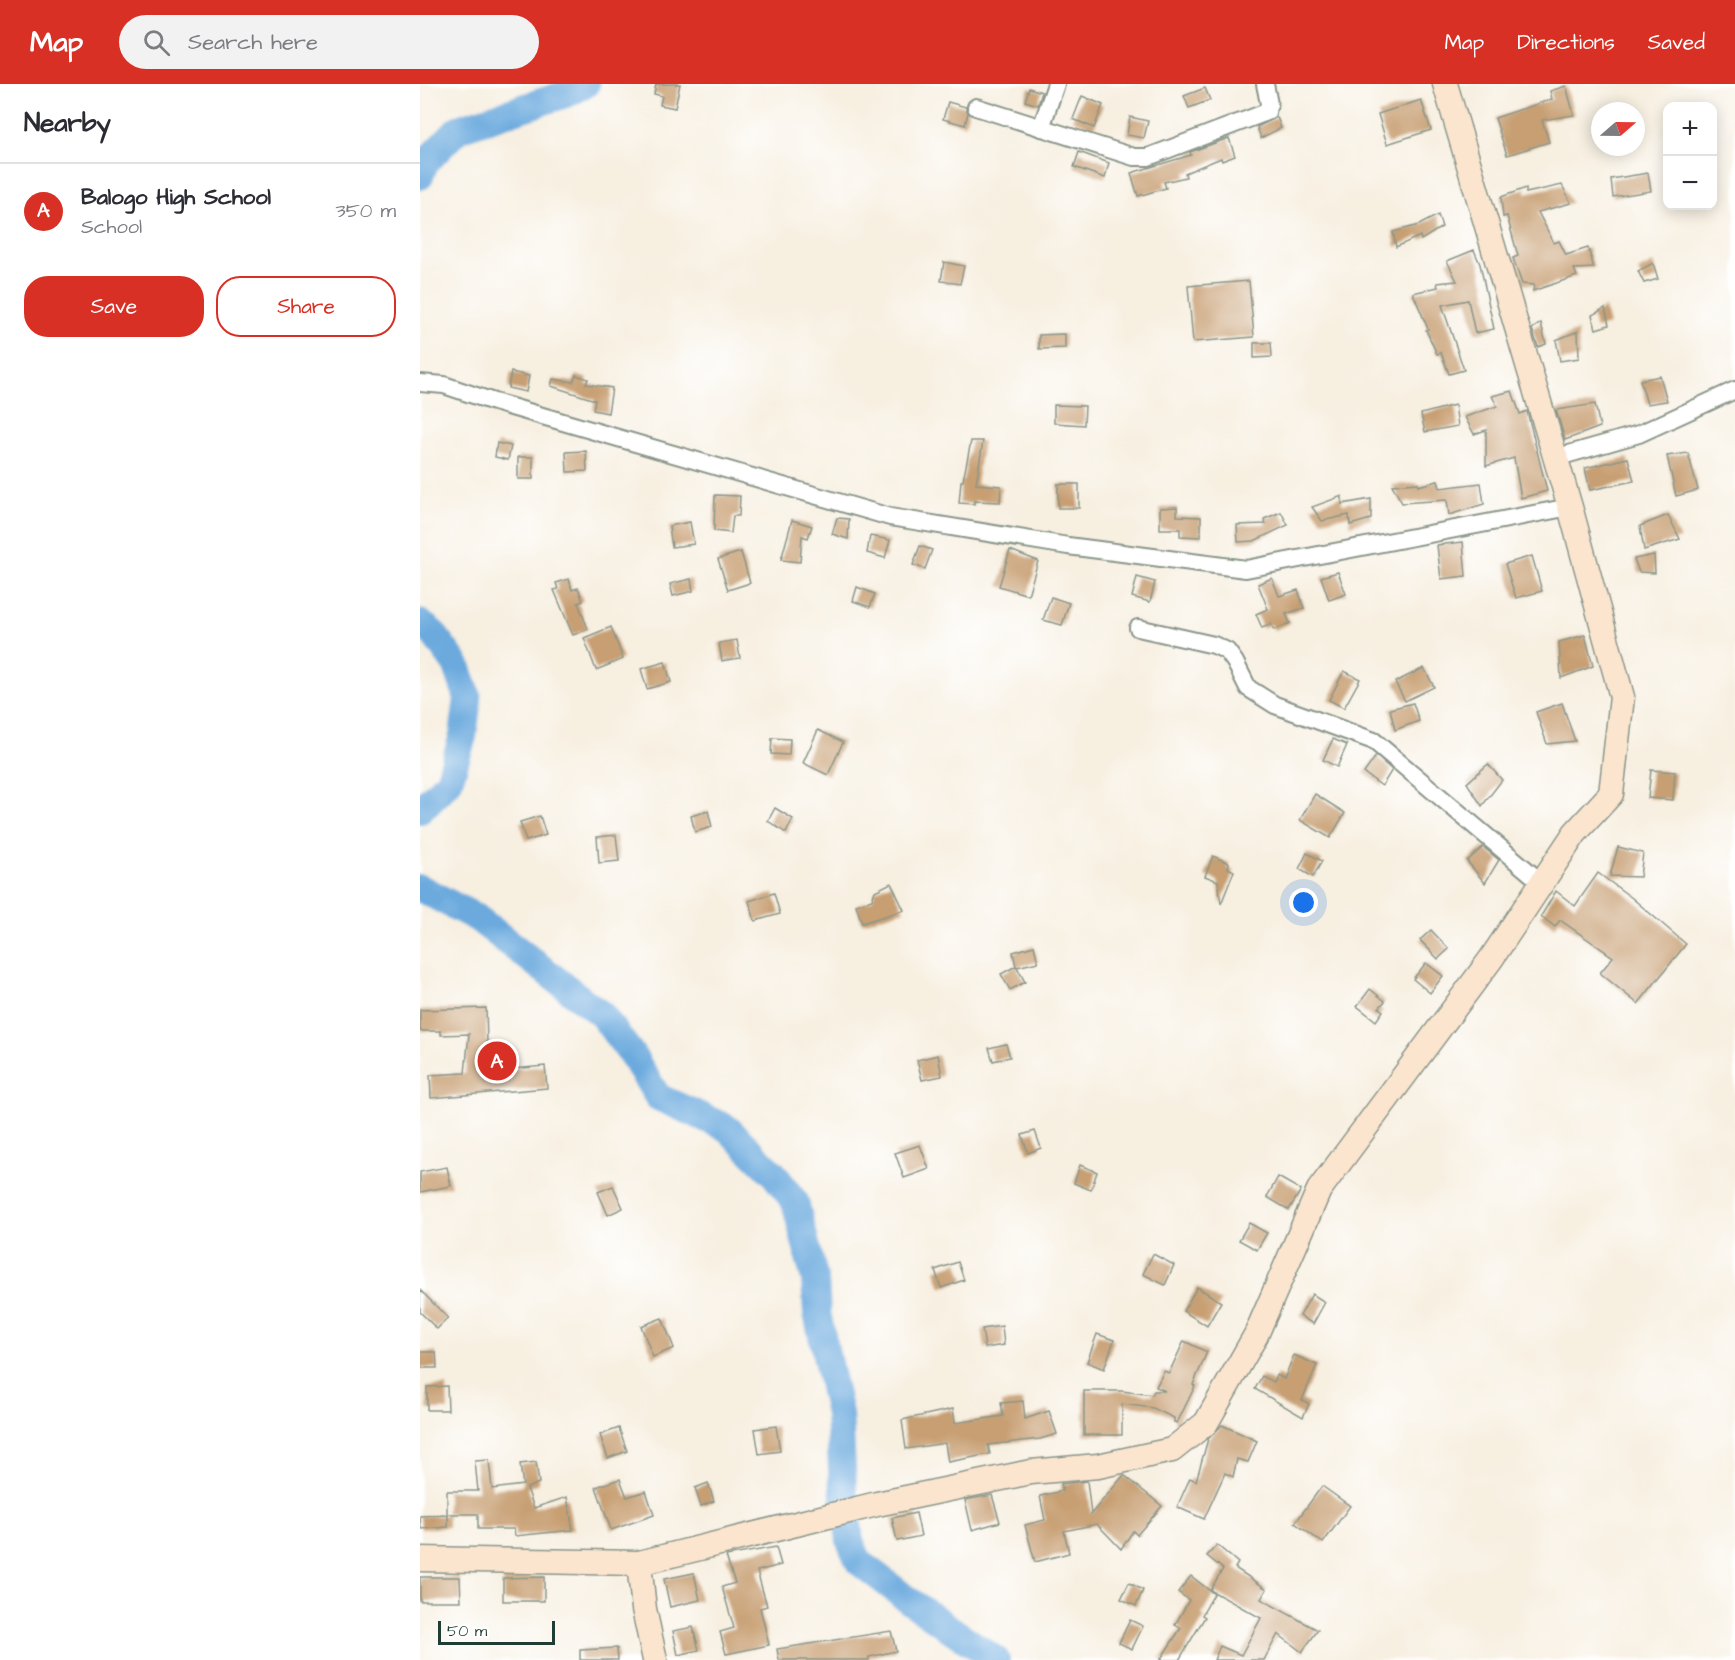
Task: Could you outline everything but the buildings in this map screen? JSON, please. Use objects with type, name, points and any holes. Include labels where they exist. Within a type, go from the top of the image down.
[{"type":"main road","points":[[420,1559],[639,1563],[877,1503],[1031,1472],[1098,1466],[1172,1450],[1206,1423],[1256,1335],[1319,1190],[1491,959],[1575,833],[1611,794],[1622,697],[1570,507],[1444,84]]},
{"type":"main road","points":[[639,1563],[644,1609],[655,1660]]},
{"type":"street","points":[[1041,128],[1056,84]]},
{"type":"street","points":[[976,107],[1121,155],[1148,157],[1267,112],[1269,104],[1266,84]]},
{"type":"street","points":[[420,383],[444,385],[494,402],[890,517],[1068,546],[1246,569],[1570,507]]},
{"type":"street","points":[[1555,458],[1639,434],[1735,390]]},
{"type":"street","points":[[1138,628],[1214,645],[1227,651],[1248,688],[1266,700],[1374,741],[1542,883]]},
{"type":"waterway","points":[[420,176],[425,163],[458,129],[569,93],[586,84]]},
{"type":"waterway","points":[[420,623],[433,633],[457,666],[468,698],[463,736],[449,781],[420,810]]},
{"type":"waterway","points":[[420,888],[477,918],[602,1015],[632,1055],[658,1097],[727,1128],[773,1173],[795,1202],[815,1280],[817,1313],[839,1414],[843,1487],[850,1541],[859,1562],[911,1602],[996,1660]]},
{"type":"place","name":"Balogo High School","points":[[497,1061]]}]
